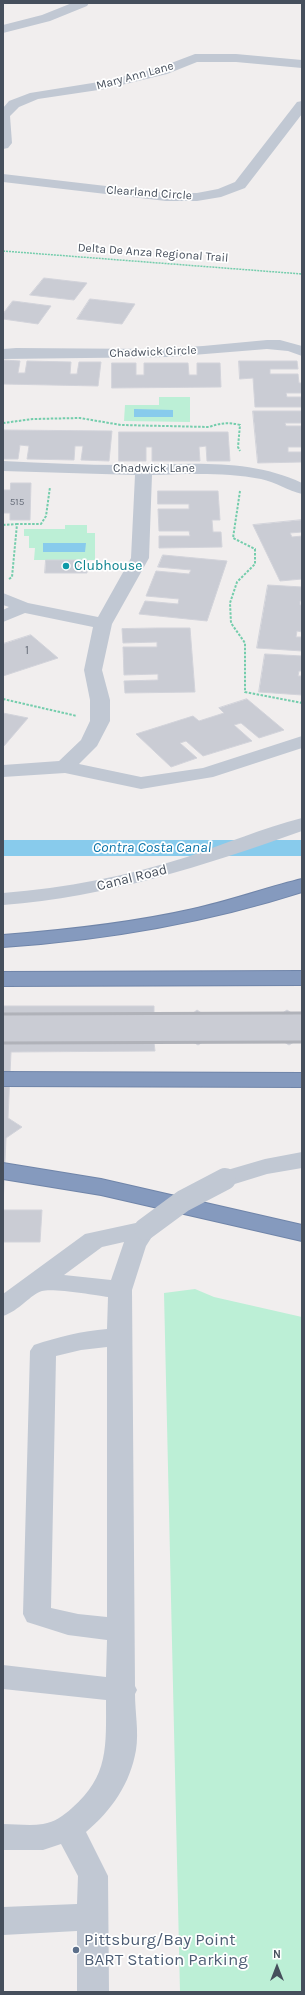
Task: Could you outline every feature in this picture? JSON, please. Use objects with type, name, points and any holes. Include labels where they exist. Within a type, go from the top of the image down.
[{"type":"highway","points":[[3,941],[93,932],[168,920],[243,903],[302,885]]},
{"type":"highway","points":[[3,979],[302,978]]},
{"type":"highway","points":[[3,1080],[302,1080]]},
{"type":"highway","points":[[3,1171],[101,1187],[302,1233]]},
{"type":"street","points":[[3,29],[46,18],[83,3]]},
{"type":"street","name":"Mary Ann Lane","points":[[3,145],[5,143],[3,115],[14,104],[35,96],[105,85],[162,71],[195,58],[236,58],[302,64]]},
{"type":"street","name":"Clearland Circle","points":[[3,178],[166,197],[197,197],[220,193],[240,185],[302,105]]},
{"type":"street","name":"Chadwick Circle","points":[[3,354],[20,352],[109,354],[202,351],[257,345],[294,347],[302,351]]},
{"type":"street","name":"Chadwick Lane","points":[[3,466],[52,469],[204,469],[268,474],[302,489]]},
{"type":"street","points":[[65,767],[90,742],[100,721],[100,700],[93,670],[103,624],[140,558],[144,470]]},
{"type":"street","points":[[5,589],[23,607],[103,624]]},
{"type":"street","points":[[3,617],[23,607]]},
{"type":"street","points":[[3,771],[65,767],[141,783],[206,774],[302,742]]},
{"type":"street","name":"Canal Road","points":[[3,899],[65,893],[120,882],[178,866],[302,824]]},
{"type":"street","points":[[3,1837],[42,1837],[69,1829],[93,1808],[111,1783],[121,1749],[122,1629],[120,1290],[134,1245],[145,1229],[170,1208],[194,1193],[225,1179],[265,1167],[302,1160]]},
{"type":"street","points":[[3,1307],[94,1240],[145,1229]]},
{"type":"street","points":[[37,1282],[83,1284],[120,1290]]},
{"type":"street","points":[[120,1337],[90,1338],[43,1351],[36,1614],[58,1622],[83,1628],[122,1629]]},
{"type":"street","points":[[3,1677],[31,1682],[122,1690]]},
{"type":"street","points":[[69,1829],[93,1876],[93,1992]]},
{"type":"street","points":[[3,1921],[93,1917]]},
{"type":"path","name":"Delta De Anza Regional Trail","points":[[3,251],[281,271],[302,274]]},
{"type":"path","points":[[3,423],[33,419],[72,418],[121,425],[209,427],[219,423],[240,425],[238,447],[253,474],[240,491],[234,538],[255,549],[255,564],[237,582],[230,603],[231,623],[244,643],[245,692],[302,703]]},
{"type":"path","points":[[3,525],[41,524],[46,516],[52,469]]},
{"type":"path","points":[[5,589],[12,577],[17,524]]},
{"type":"path","points":[[3,699],[100,721]]},
{"type":"green space","points":[[159,397],[190,397],[190,422],[124,421],[125,405],[159,405]]},
{"type":"green space","points":[[65,525],[87,525],[87,533],[95,533],[95,560],[34,560],[35,548],[29,548],[29,536],[24,536],[24,529],[65,529]]},
{"type":"green space","points":[[195,1289],[214,1297],[302,1317],[302,1992],[180,1992],[164,1293]]},
{"type":"water","points":[[134,409],[173,410],[173,417],[134,417]]},
{"type":"water","points":[[43,543],[86,543],[85,552],[43,552]]},
{"type":"building","points":[[44,278],[87,283],[74,300],[30,295]]},
{"type":"building","points":[[90,299],[135,304],[122,324],[77,319]]},
{"type":"building","points":[[13,301],[51,306],[38,324],[3,319],[3,314]]},
{"type":"building","points":[[3,360],[20,361],[18,373],[25,373],[27,361],[71,362],[70,374],[77,374],[79,362],[101,362],[98,386],[3,384]]},
{"type":"building","points":[[239,361],[297,361],[298,369],[270,369],[270,374],[298,374],[299,383],[302,383],[302,393],[286,393],[287,397],[302,397],[302,407],[255,407],[253,378],[240,379]]},
{"type":"building","points":[[112,363],[136,363],[136,375],[144,375],[144,363],[188,363],[189,375],[197,375],[197,363],[220,363],[221,387],[112,388]]},
{"type":"building","points":[[253,411],[302,411],[302,423],[285,423],[286,426],[302,426],[302,447],[288,447],[288,452],[302,452],[302,462],[258,463]]},
{"type":"building","points":[[3,430],[112,431],[109,461],[81,460],[83,446],[75,446],[74,460],[27,459],[29,446],[20,445],[18,459],[3,459]]},
{"type":"building","points":[[119,432],[228,432],[230,461],[207,461],[206,446],[199,447],[200,461],[152,461],[152,447],[146,447],[146,461],[119,461]]},
{"type":"building","points":[[11,483],[31,483],[30,520],[10,520],[10,513],[3,513],[3,490],[10,490]]},
{"type":"building","points":[[158,491],[218,491],[220,520],[212,520],[213,532],[221,532],[222,547],[159,548],[159,536],[190,536],[189,531],[159,531],[158,509],[189,509],[189,504],[158,504]]},
{"type":"building","points":[[302,520],[302,532],[290,533],[292,537],[302,536],[302,579],[280,581],[253,525]]},
{"type":"building","points":[[163,555],[227,561],[207,621],[139,614],[145,601],[178,604],[179,599],[146,596],[156,571],[189,574],[191,570],[158,567]]},
{"type":"building","name":"Clubhouse","points":[[46,560],[87,560],[87,573],[45,573]]},
{"type":"building","points":[[268,585],[302,587],[302,601],[300,601],[300,605],[302,605],[302,632],[297,631],[296,637],[302,637],[302,651],[257,648]]},
{"type":"building","points":[[190,628],[195,692],[125,693],[124,681],[158,680],[158,674],[124,675],[123,647],[157,647],[157,642],[123,643],[122,629]]},
{"type":"building","points":[[31,635],[58,658],[3,676],[3,644]]},
{"type":"building","points":[[265,654],[302,656],[302,671],[299,671],[298,676],[302,676],[302,695],[259,692]]},
{"type":"building","points":[[247,699],[284,730],[259,738],[241,723],[234,725],[252,741],[203,756],[186,741],[180,743],[197,758],[171,767],[136,734],[193,716],[199,721],[224,713],[219,708]]},
{"type":"building","points":[[3,713],[28,718],[4,746],[3,746]]},
{"type":"building","points":[[3,1006],[154,1006],[154,1014],[192,1014],[197,1010],[203,1014],[281,1014],[287,1010],[293,1014],[302,1014],[302,1042],[294,1042],[289,1045],[284,1042],[203,1042],[198,1045],[193,1042],[154,1042],[155,1051],[11,1052],[8,1118],[22,1127],[6,1138],[3,1206]]},
{"type":"building","points":[[3,1210],[42,1210],[40,1242],[3,1242]]},
{"type":"waterway","name":"Contra Costa Canal","points":[[3,848],[302,848]]},
{"type":"railway","points":[[3,1014],[302,1013]]},
{"type":"railway","points":[[3,1043],[302,1042]]},
{"type":"place","name":"Clubhouse","points":[[66,566]]},
{"type":"place","name":"Pittsburg/Bay Point BART Station Parking","points":[[76,1950]]}]
